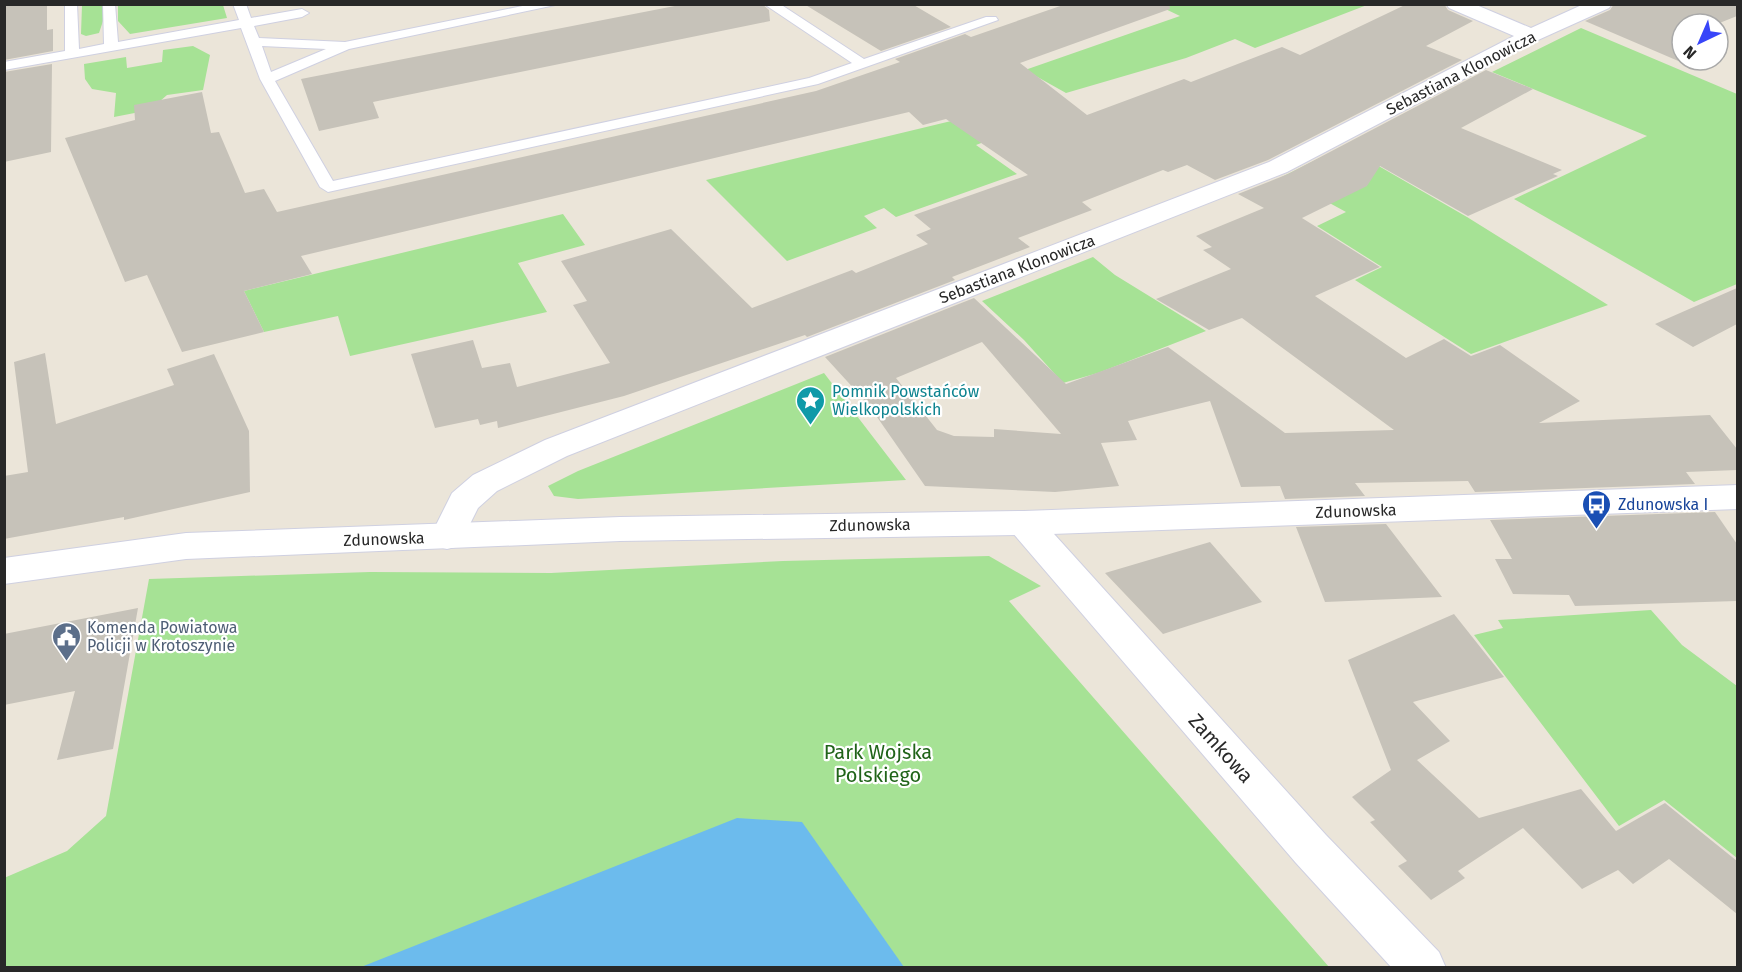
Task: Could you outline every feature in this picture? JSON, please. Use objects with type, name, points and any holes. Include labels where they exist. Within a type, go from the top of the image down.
[{"type":"street","points":[[1456,4],[1531,36]]},
{"type":"street","name":"Sebastiana Klonowicza","points":[[447,537],[464,501],[485,483],[556,448],[1278,167],[1531,36],[1602,4]]},
{"type":"street","name":"Zdunowska","points":[[4,572],[186,546],[620,529],[1024,523],[1737,497]]},
{"type":"street","name":"Zamkowa","points":[[1024,523],[1311,849],[1423,968]]},
{"type":"lane","points":[[71,4],[72,54]]},
{"type":"lane","points":[[109,4],[111,48]]},
{"type":"lane","points":[[239,4],[267,79],[328,187],[813,81],[991,20]]},
{"type":"lane","points":[[267,79],[345,46],[554,4]]},
{"type":"lane","points":[[770,4],[863,64]]},
{"type":"lane","points":[[4,66],[302,13]]},
{"type":"lane","points":[[252,42],[345,46]]},
{"type":"green space","points":[[82,5],[103,5],[104,18],[99,33],[86,36],[81,34]]},
{"type":"green space","points":[[118,5],[223,5],[227,18],[130,34],[118,21]]},
{"type":"green space","points":[[1157,5],[1367,5],[1255,48],[1235,39],[1186,58],[1066,93],[1025,70],[1180,16]]},
{"type":"green space","points":[[1581,28],[1670,66],[1670,72],[1685,72],[1737,94],[1737,284],[1694,302],[1514,199],[1647,136],[1492,72]]},
{"type":"green space","points":[[193,46],[210,55],[203,90],[167,95],[150,110],[114,117],[116,93],[92,89],[85,79],[84,64],[126,57],[127,68],[162,62],[163,50]]},
{"type":"green space","points":[[972,116],[1002,135],[976,145],[1017,174],[896,217],[884,208],[864,216],[877,228],[787,261],[706,180]]},
{"type":"green space","points":[[1344,146],[1467,217],[1608,305],[1471,354],[1355,280],[1382,267],[1317,226],[1346,212],[1282,177]]},
{"type":"green space","points":[[563,214],[585,245],[518,263],[547,312],[350,356],[338,316],[264,332],[244,291]]},
{"type":"green space","points":[[1093,257],[1115,275],[1206,331],[1098,373],[1063,383],[1024,340],[982,301]]},
{"type":"green space","points":[[824,373],[906,480],[578,499],[554,496],[548,486],[578,471]]},
{"type":"green space","name":"Park Wojska Polskiego","points":[[989,556],[1041,586],[1009,601],[1329,967],[5,967],[4,878],[67,851],[106,816],[149,579],[370,572],[551,573],[783,561]]},
{"type":"green space","points":[[1651,610],[1682,645],[1737,686],[1737,858],[1664,800],[1619,826],[1474,635],[1503,628],[1498,620]]},
{"type":"water","points":[[737,818],[802,822],[904,967],[361,967]]},
{"type":"building","points":[[4,4],[47,4],[47,30],[53,29],[53,51],[4,60]]},
{"type":"building","points":[[685,4],[762,4],[769,10],[770,21],[373,102],[379,118],[319,131],[301,79]]},
{"type":"building","points":[[804,4],[912,4],[951,27],[881,51]]},
{"type":"building","points":[[1066,4],[1169,4],[1170,9],[1020,63],[1087,115],[1184,79],[1191,82],[1282,47],[1300,55],[1407,4],[1444,4],[1448,10],[1473,21],[1426,46],[1462,60],[1268,160],[1215,180],[1187,165],[1168,172],[1163,170],[1082,202],[1092,210],[1018,238],[1030,247],[952,277],[955,280],[807,337],[805,335],[624,396],[498,428],[497,421],[480,425],[478,419],[435,428],[411,354],[473,340],[482,368],[510,363],[517,387],[610,363],[573,305],[587,301],[561,261],[671,229],[752,308],[852,270],[856,273],[928,244],[916,235],[931,229],[914,215],[1028,175],[946,119],[923,125],[909,112],[301,256],[312,274],[244,291],[264,332],[182,352],[147,275],[125,282],[65,138],[135,120],[134,105],[202,92],[211,133],[219,132],[245,193],[264,189],[277,212],[816,91],[900,62],[895,59],[965,34],[971,37]]},
{"type":"building","points":[[1614,4],[1737,4],[1737,16],[1730,19],[1730,12],[1670,12],[1670,57],[1585,21],[1610,10]]},
{"type":"building","points":[[52,64],[51,152],[4,162],[4,72]]},
{"type":"building","points":[[1486,70],[1533,89],[1461,128],[1562,170],[1553,174],[1558,176],[1468,216],[1380,166],[1367,186],[1302,218],[1380,267],[1315,296],[1406,358],[1444,339],[1471,356],[1500,345],[1580,401],[1539,423],[1710,415],[1737,449],[1737,470],[1686,472],[1695,484],[1475,492],[1468,481],[1355,483],[1365,496],[1285,499],[1280,486],[1241,487],[1210,401],[1128,421],[1137,440],[1101,443],[1119,486],[1055,492],[925,486],[868,404],[825,357],[974,298],[1066,384],[1168,347],[1285,433],[1394,430],[1242,318],[1209,330],[1156,299],[1231,269],[1203,250],[1212,247],[1196,236],[1264,208],[1238,194],[1288,174]],"holes":[[[982,342],[1061,434],[994,429],[994,437],[954,436],[937,430],[896,378]]]},
{"type":"building","points":[[1737,288],[1737,324],[1693,347],[1655,324]]},
{"type":"building","points":[[45,353],[56,424],[174,385],[167,369],[214,354],[249,431],[250,492],[124,520],[124,517],[4,539],[4,476],[28,472],[14,362]]},
{"type":"building","points":[[1715,512],[1737,544],[1737,601],[1575,606],[1569,595],[1513,594],[1495,559],[1512,559],[1490,520]]},
{"type":"building","points":[[1386,524],[1442,597],[1325,602],[1296,527]]},
{"type":"building","points":[[1210,542],[1262,602],[1163,634],[1105,573]]},
{"type":"building","name":"Komenda Powiatowa Policji w Krotoszynie","points":[[138,608],[113,749],[57,760],[75,691],[4,705],[4,634]]},
{"type":"building","points":[[1454,614],[1504,677],[1413,702],[1450,741],[1417,760],[1479,818],[1581,789],[1616,831],[1665,803],[1737,861],[1737,914],[1669,859],[1633,884],[1618,870],[1582,889],[1523,828],[1458,871],[1465,878],[1431,900],[1398,866],[1407,861],[1370,822],[1375,820],[1352,797],[1391,770],[1348,660]]},
{"type":"place","name":"Pomnik Powstańców Wielkopolskich","points":[[811,426]]},
{"type":"place","name":"Zdunowska I","points":[[1597,530]]},
{"type":"place","name":"Komenda Powiatowa Policji w Krotoszynie","points":[[66,662]]}]
